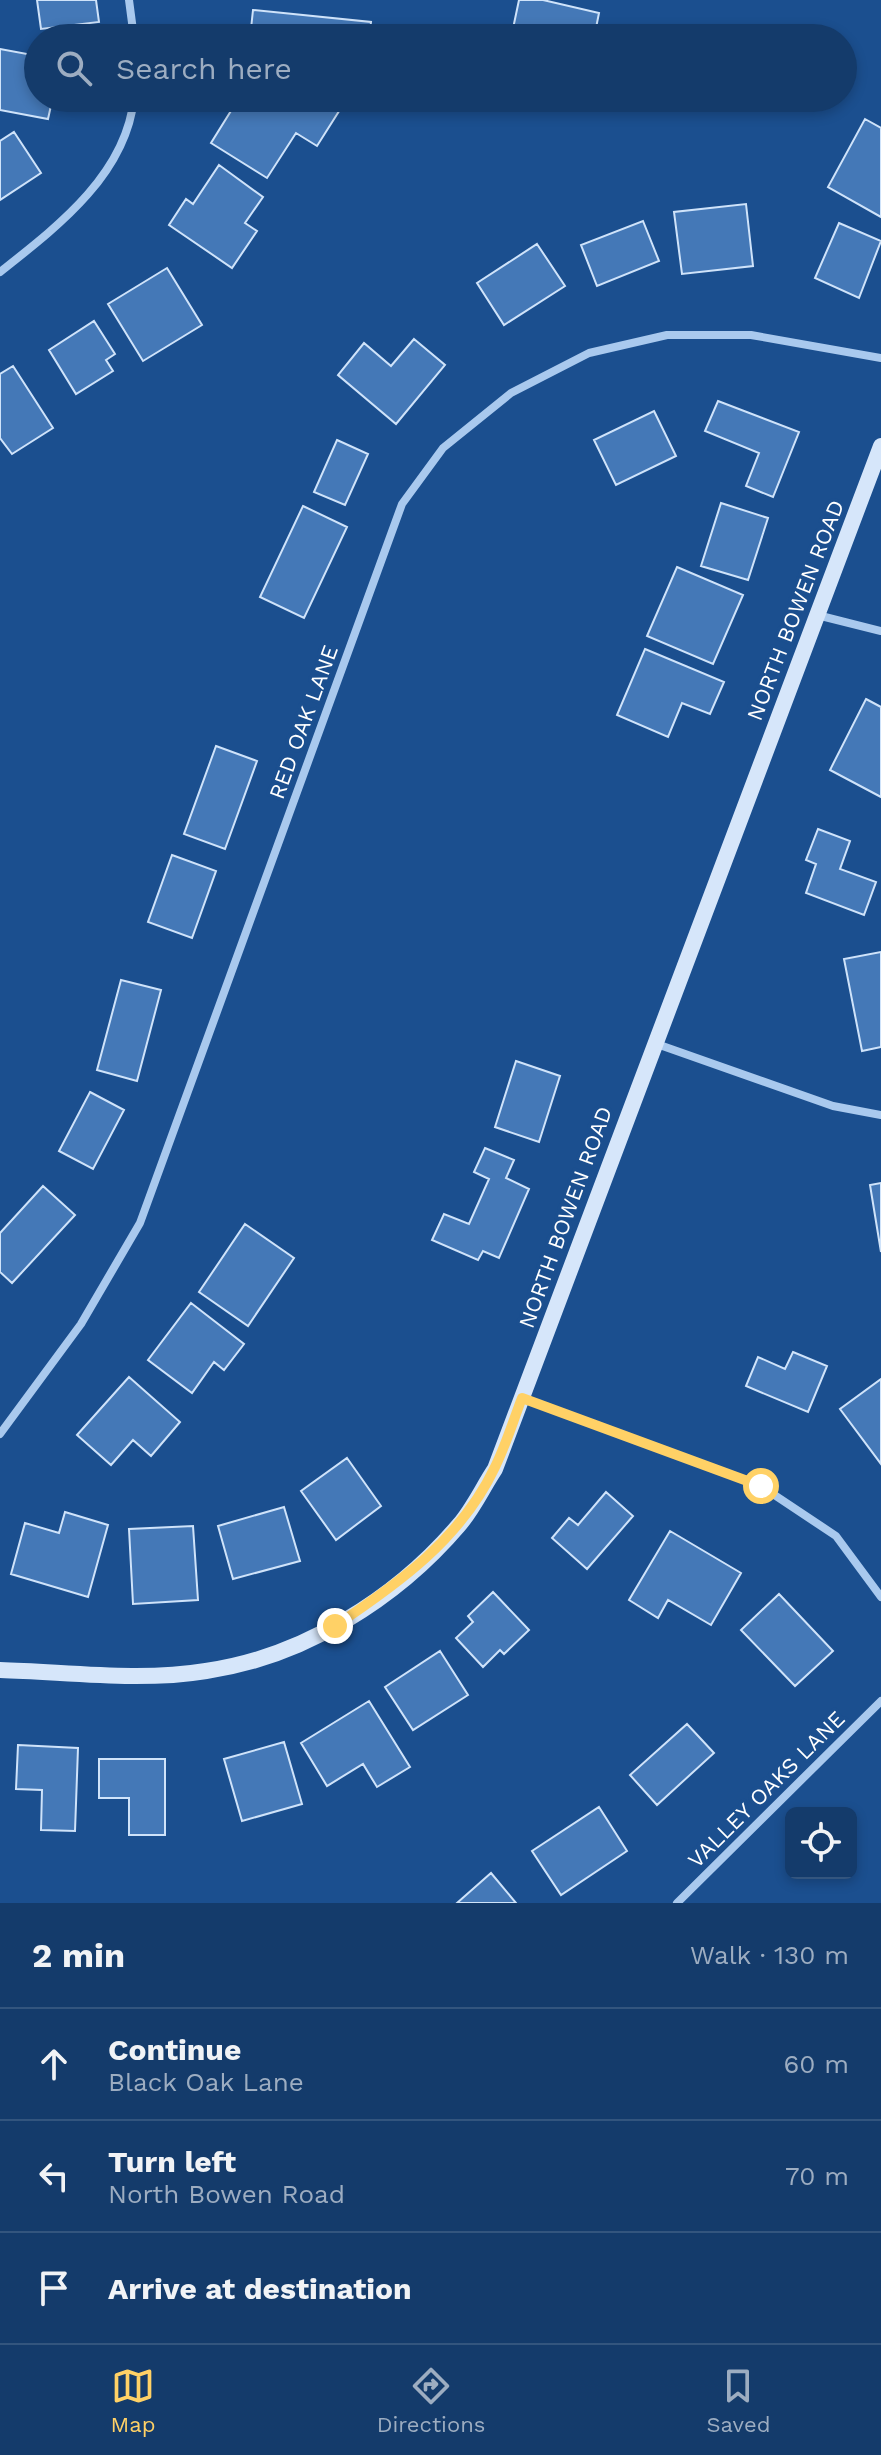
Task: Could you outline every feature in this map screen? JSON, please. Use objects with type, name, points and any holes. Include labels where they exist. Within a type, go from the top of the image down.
[{"type":"street","points":[[129,0],[132,24]]},
{"type":"street","points":[[0,272],[81,202],[122,147],[131,112]]},
{"type":"street","name":"RED OAK LANE","points":[[0,1434],[81,1324],[140,1223],[402,504],[443,448],[511,393],[589,353],[667,335],[751,335],[881,358]]},
{"type":"street","name":"NORTH BOWEN ROAD","points":[[0,1670],[118,1676],[205,1672],[273,1657],[335,1626],[409,1576],[460,1524],[495,1469],[653,1042],[881,446]]},
{"type":"street","points":[[816,615],[881,631]]},
{"type":"street","points":[[653,1042],[833,1106],[881,1115]]},
{"type":"street","points":[[522,1398],[761,1486],[836,1536],[881,1597]]},
{"type":"street","name":"VALLEY OAKS LANE","points":[[677,1903],[881,1701]]},
{"type":"building","points":[[37,0],[96,0],[99,22],[40,24]]},
{"type":"building","points":[[519,0],[543,0],[599,13],[597,24],[514,24]]},
{"type":"building","points":[[253,10],[371,22],[371,24],[252,24]]},
{"type":"building","points":[[0,49],[24,53],[24,112],[50,112],[48,119],[0,110]]},
{"type":"building","points":[[230,112],[338,112],[317,146],[296,133],[267,178],[211,143]]},
{"type":"building","points":[[865,119],[881,128],[881,217],[828,187]]},
{"type":"building","points":[[14,132],[41,173],[0,200],[0,141]]},
{"type":"building","points":[[219,165],[263,197],[245,223],[257,231],[232,268],[169,225],[186,199],[193,204]]},
{"type":"building","points":[[746,204],[753,266],[682,274],[674,212]]},
{"type":"building","points":[[643,221],[659,261],[597,286],[581,245]]},
{"type":"building","points":[[839,223],[881,241],[859,298],[815,278]]},
{"type":"building","points":[[537,244],[565,286],[504,325],[477,283]]},
{"type":"building","points":[[167,268],[202,325],[143,361],[108,304]]},
{"type":"building","points":[[94,321],[115,354],[106,360],[113,371],[76,394],[49,350]]},
{"type":"building","points":[[414,339],[445,365],[396,424],[338,375],[364,343],[391,366]]},
{"type":"building","points":[[13,366],[53,428],[12,454],[0,438],[0,374]]},
{"type":"building","points":[[718,401],[799,432],[773,497],[746,486],[759,453],[705,431]]},
{"type":"building","points":[[654,411],[676,456],[616,485],[594,440]]},
{"type":"building","points":[[337,440],[368,454],[345,505],[314,492]]},
{"type":"building","points":[[721,503],[768,518],[748,580],[701,566]]},
{"type":"building","points":[[303,506],[347,527],[304,618],[260,597]]},
{"type":"building","points":[[677,567],[743,595],[713,664],[647,636]]},
{"type":"building","points":[[645,649],[724,682],[710,714],[682,703],[668,737],[617,715]]},
{"type":"building","points":[[866,699],[881,707],[881,797],[830,770]]},
{"type":"building","points":[[216,746],[257,761],[225,849],[184,834]]},
{"type":"building","points":[[818,829],[850,841],[840,869],[876,882],[864,915],[806,893],[816,864],[806,860]]},
{"type":"building","points":[[172,855],[216,871],[192,938],[148,922]]},
{"type":"building","points":[[881,952],[881,1047],[862,1051],[844,959]]},
{"type":"building","points":[[121,980],[161,990],[137,1081],[97,1070]]},
{"type":"building","points":[[516,1061],[560,1076],[539,1142],[495,1127]]},
{"type":"building","points":[[90,1092],[124,1110],[93,1169],[59,1151]]},
{"type":"building","points":[[485,1148],[514,1160],[506,1178],[529,1189],[499,1258],[483,1251],[478,1260],[432,1240],[444,1214],[469,1224],[489,1179],[474,1172]]},
{"type":"building","points":[[881,1183],[881,1252],[870,1185]]},
{"type":"building","points":[[43,1186],[75,1215],[12,1283],[0,1272],[0,1233]]},
{"type":"building","points":[[245,1224],[294,1258],[248,1326],[199,1292]]},
{"type":"building","points":[[191,1303],[244,1344],[224,1370],[214,1362],[192,1393],[148,1360]]},
{"type":"building","points":[[793,1352],[827,1366],[808,1412],[746,1386],[758,1357],[785,1369]]},
{"type":"building","points":[[129,1377],[180,1422],[151,1456],[133,1440],[111,1465],[77,1435]]},
{"type":"building","points":[[881,1379],[881,1464],[840,1409]]},
{"type":"building","points":[[347,1458],[381,1506],[336,1540],[301,1491]]},
{"type":"building","points":[[606,1492],[633,1516],[587,1569],[552,1538],[569,1518],[578,1525]]},
{"type":"building","points":[[284,1507],[300,1561],[233,1579],[218,1526]]},
{"type":"building","points":[[65,1512],[108,1525],[88,1597],[11,1574],[25,1523],[59,1533]]},
{"type":"building","points":[[193,1526],[198,1600],[133,1604],[129,1529]]},
{"type":"building","points":[[670,1531],[741,1573],[711,1625],[668,1600],[658,1618],[629,1600]]},
{"type":"building","points":[[493,1592],[529,1630],[504,1654],[500,1650],[483,1667],[456,1638],[473,1622],[468,1616]]},
{"type":"building","points":[[779,1594],[833,1651],[795,1686],[741,1630]]},
{"type":"building","points":[[440,1651],[468,1695],[413,1730],[385,1687]]},
{"type":"building","points":[[369,1701],[410,1767],[377,1787],[363,1764],[327,1786],[301,1743]]},
{"type":"building","points":[[687,1724],[714,1753],[657,1805],[630,1775]]},
{"type":"building","points":[[284,1742],[302,1804],[242,1821],[224,1759]]},
{"type":"building","points":[[18,1745],[78,1748],[75,1831],[41,1830],[42,1790],[16,1789]]},
{"type":"building","points":[[99,1759],[165,1759],[165,1835],[129,1835],[129,1798],[99,1798]]},
{"type":"building","points":[[599,1807],[627,1851],[561,1895],[532,1851]]},
{"type":"building","points":[[491,1873],[516,1903],[457,1903]]},
{"type":"route","points":[[335,1626],[409,1576],[460,1524],[495,1469],[522,1398],[761,1486]]}]
